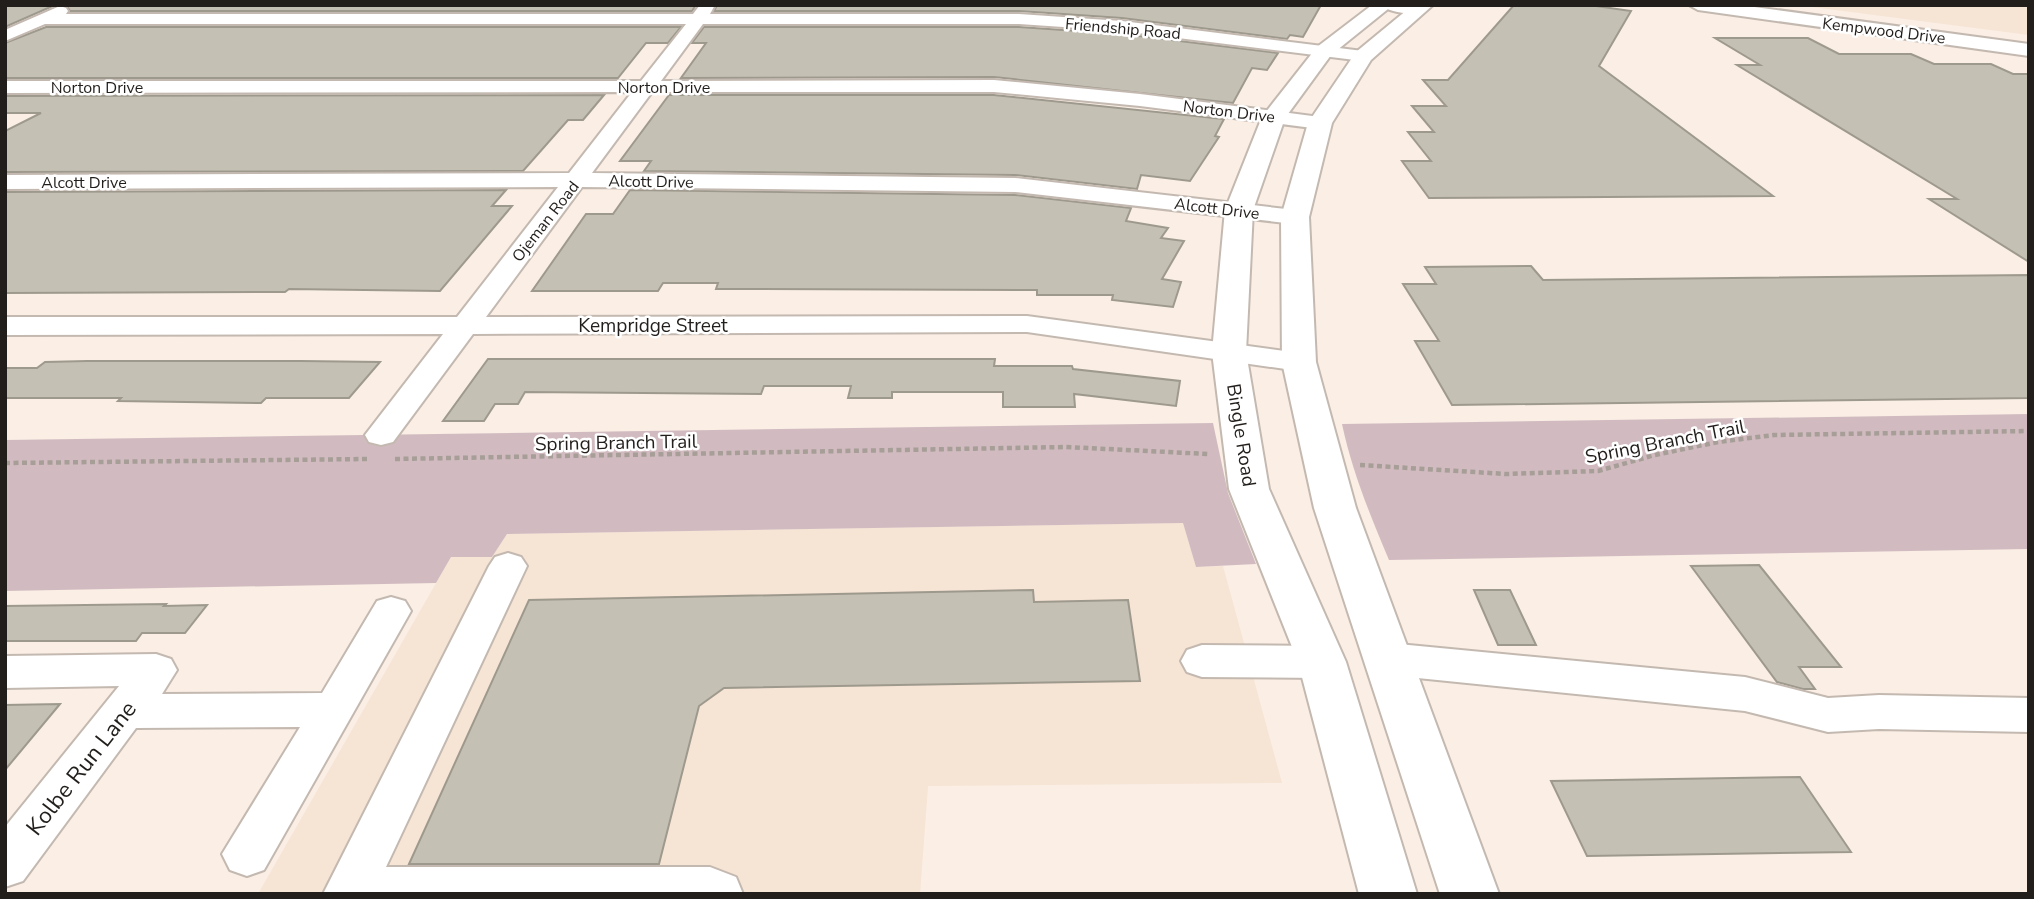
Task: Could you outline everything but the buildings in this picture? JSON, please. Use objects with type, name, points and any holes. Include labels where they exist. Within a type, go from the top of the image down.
[{"type":"main road","name":"Bingle Road","points":[[1386,5],[1324,51],[1274,117],[1239,210],[1229,352],[1249,489],[1322,662],[1388,894]]},
{"type":"main road","name":"Kempwood Drive","points":[[1698,5],[2029,50]]},
{"type":"main road","name":"Kempwood Drive","points":[[1774,5],[2029,40]]},
{"type":"main road","points":[[1422,7],[1363,56],[1320,123],[1295,217],[1299,362],[1335,508],[1470,894]]},
{"type":"main road","points":[[1322,662],[1388,659]]},
{"type":"street","points":[[5,36],[75,5]]},
{"type":"street","points":[[1386,5],[1422,7]]},
{"type":"street","name":"Friendship Road","points":[[42,19],[704,11],[1019,19],[1122,26],[1363,56]]},
{"type":"street","name":"Ojeman Road","points":[[381,435],[463,325],[649,87],[704,11]]},
{"type":"street","name":"Norton Drive","points":[[5,87],[994,86],[1140,100],[1320,123]]},
{"type":"street","name":"Alcott Drive","points":[[5,183],[577,180],[1015,184],[1295,217]]},
{"type":"street","name":"Kempridge Street","points":[[5,326],[1027,324],[1299,362]]},
{"type":"street","points":[[508,566],[349,892],[712,893]]},
{"type":"street","points":[[247,854],[391,611]]},
{"type":"street","points":[[1388,659],[1745,694],[1828,715],[1879,712],[2029,715]]},
{"type":"street","points":[[1202,661],[1322,662]]},
{"type":"street","name":"Kolbe Run Lane","points":[[5,672],[156,670],[5,865]]},
{"type":"street","points":[[124,711],[334,710]]},
{"type":"path","name":"Spring Branch Trail","points":[[1350,464],[1506,474],[1598,471],[1667,452],[1774,435],[2029,431]]},
{"type":"path","name":"Spring Branch Trail","points":[[5,463],[438,459],[1066,447],[1218,455]]},
{"type":"shaded area","points":[[1797,5],[2029,5],[2029,35]]},
{"type":"shaded area","points":[[2029,414],[2029,549],[1389,560],[1356,476],[1342,424]]},
{"type":"shaded area","points":[[1213,423],[1228,493],[1256,564],[1196,567],[1183,523],[507,534],[492,557],[451,557],[436,583],[5,591],[5,440]]},
{"type":"shaded area","points":[[1183,523],[1196,567],[1223,566],[1282,783],[928,786],[920,894],[258,894],[451,557],[492,557],[507,534]]}]
